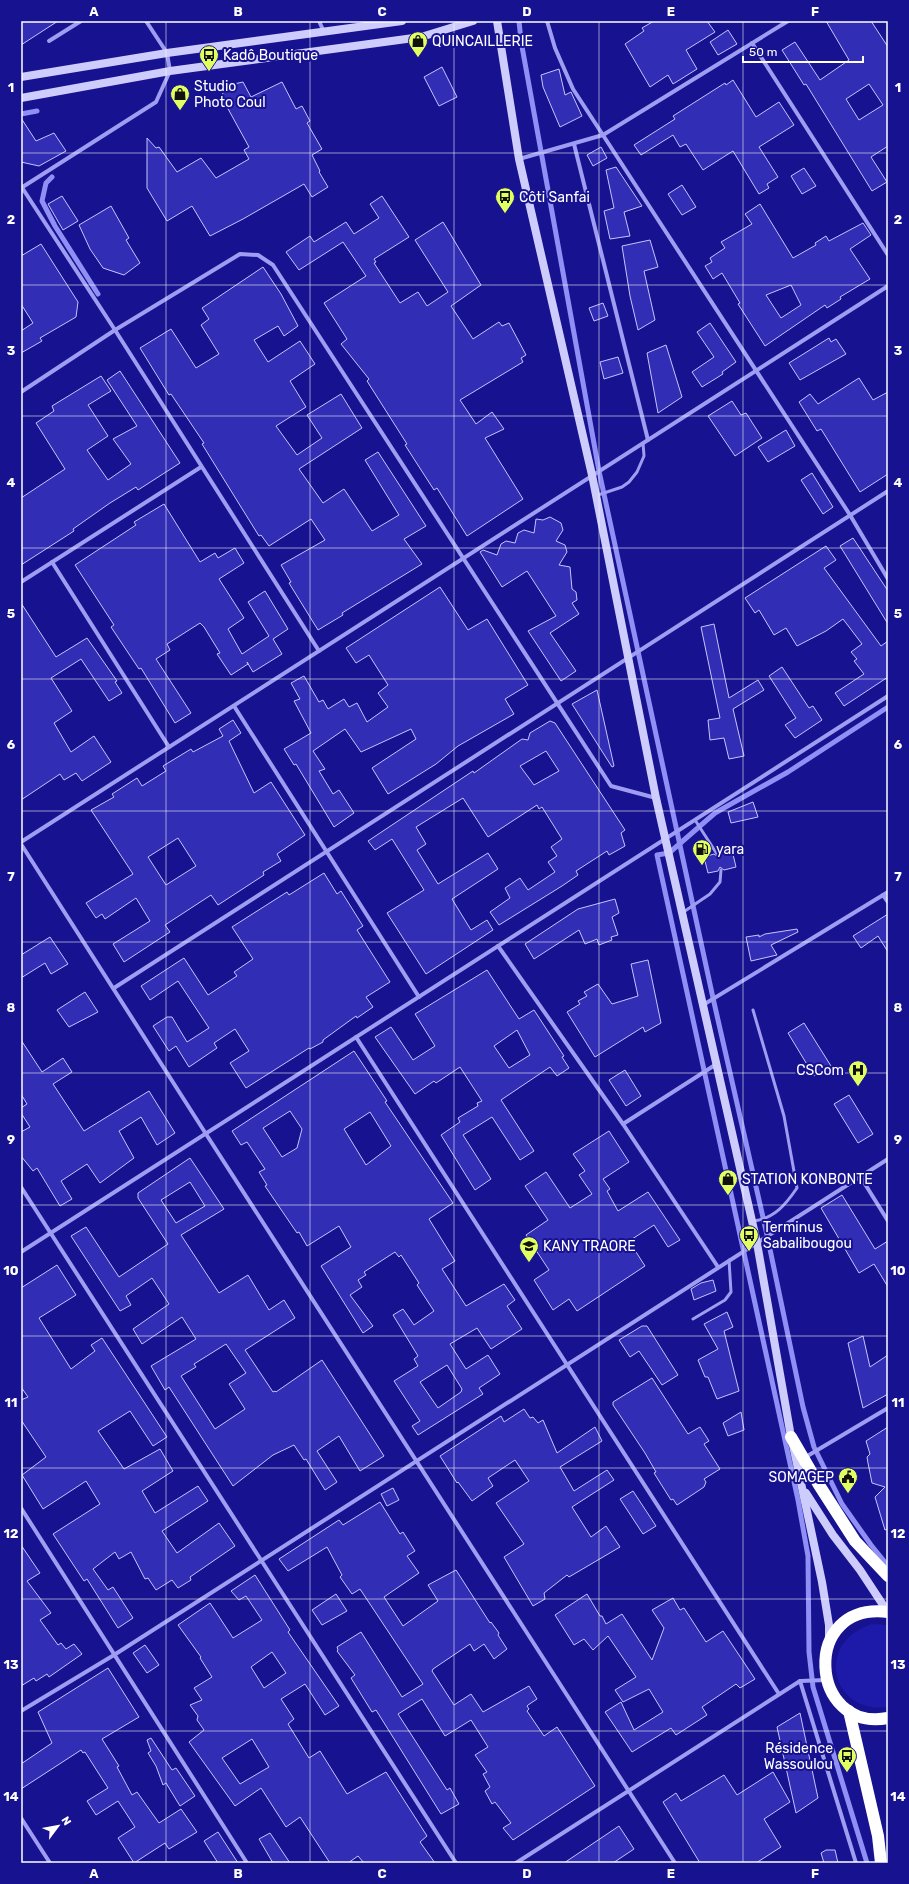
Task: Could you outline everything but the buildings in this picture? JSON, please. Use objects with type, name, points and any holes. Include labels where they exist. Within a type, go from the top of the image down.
[{"type":"highway","points":[[791,1437],[800,1460],[856,1541],[888,1576]]},
{"type":"highway","points":[[887,1611],[869,1611],[853,1617],[839,1627],[829,1641],[824,1660],[826,1680],[834,1697],[849,1711],[864,1718],[881,1720],[888,1718]]},
{"type":"highway","points":[[849,1711],[878,1836],[880,1861]]},
{"type":"main road","points":[[21,77],[167,53],[402,21]]},
{"type":"main road","points":[[21,98],[170,71],[421,37],[473,21]]},
{"type":"main road","points":[[497,21],[519,159],[592,475],[656,798],[715,1065],[757,1242],[791,1437]]},
{"type":"main road","points":[[800,1460],[828,1618],[829,1641]]},
{"type":"main road","points":[[804,1489],[833,1535],[860,1570],[887,1611]]},
{"type":"street","points":[[49,41],[81,21]]},
{"type":"street","points":[[146,21],[167,53],[170,71],[156,102],[21,187],[115,330],[319,651]]},
{"type":"street","points":[[319,21],[324,32]]},
{"type":"street","points":[[547,21],[555,48],[573,89],[850,515],[888,579]]},
{"type":"street","points":[[519,159],[603,135],[788,21]]},
{"type":"street","points":[[752,43],[888,254]]},
{"type":"street","points":[[574,144],[648,440]]},
{"type":"street","points":[[21,392],[115,330],[240,254],[258,255],[273,264],[465,557],[611,786],[656,798]]},
{"type":"street","points":[[675,1863],[206,1134],[21,843],[888,286]]},
{"type":"street","points":[[21,582],[201,467]]},
{"type":"street","points":[[114,988],[888,491]]},
{"type":"street","points":[[52,562],[170,747]]},
{"type":"street","points":[[21,1252],[888,696]]},
{"type":"street","points":[[234,706],[419,997]]},
{"type":"street","points":[[702,1005],[888,892]]},
{"type":"street","points":[[883,895],[888,902]]},
{"type":"street","points":[[498,946],[623,1124],[718,1267]]},
{"type":"street","points":[[356,1037],[568,1364],[779,1694]]},
{"type":"street","points":[[623,1124],[715,1065]]},
{"type":"street","points":[[21,1711],[114,1655],[888,1159]]},
{"type":"street","points":[[860,1176],[888,1221]]},
{"type":"street","points":[[21,1187],[456,1863]]},
{"type":"street","points":[[800,1460],[888,1408]]},
{"type":"street","points":[[21,1508],[247,1863]]},
{"type":"street","points":[[516,1863],[800,1681],[826,1680]]},
{"type":"street","points":[[800,1681],[856,1863]]},
{"type":"street","points":[[21,1818],[50,1863]]},
{"type":"lane","points":[[596,495],[622,487],[629,482],[637,472],[644,456],[643,443]]},
{"type":"lane","points":[[695,820],[717,854]]},
{"type":"lane","points":[[682,913],[710,894],[720,882],[721,870]]},
{"type":"lane","points":[[752,1221],[763,1220],[783,1207],[797,1188],[784,1116],[753,1010]]},
{"type":"lane","points":[[693,1319],[725,1300],[732,1292],[729,1260]]},
{"type":"shaded area","points":[[872,1624],[888,1625],[888,1707],[869,1707],[854,1700],[843,1689],[837,1676],[836,1661],[842,1646],[853,1633]]},
{"type":"waterway","points":[[519,21],[521,41],[599,471],[713,998],[767,1235],[803,1407],[814,1447],[842,1504],[888,1566]]},
{"type":"waterway","points":[[21,114],[37,111]]},
{"type":"waterway","points":[[52,177],[46,183],[42,201],[55,226],[98,294]]},
{"type":"waterway","points":[[867,1863],[813,1687],[809,1652],[808,1556],[798,1500],[657,855],[669,853],[715,813],[788,772],[888,707]]},
{"type":"place","name":"QUINCAILLERIE","points":[[418,58]]},
{"type":"place","name":"Kadô Boutique","points":[[209,72]]},
{"type":"place","name":"Studio Photo Coul","points":[[180,111]]},
{"type":"place","name":"Côti Sanfai","points":[[505,214]]},
{"type":"place","name":"yara","points":[[702,866]]},
{"type":"place","name":"CSCom","points":[[858,1087]]},
{"type":"place","name":"STATION KONBONTE","points":[[728,1196]]},
{"type":"place","name":"Terminus Sabalibougou","points":[[749,1252]]},
{"type":"place","name":"KANY TRAORE","points":[[529,1263]]},
{"type":"place","name":"SOMAGEP","points":[[848,1494]]},
{"type":"place","name":"Résidence Wassoulou","points":[[847,1773]]}]
